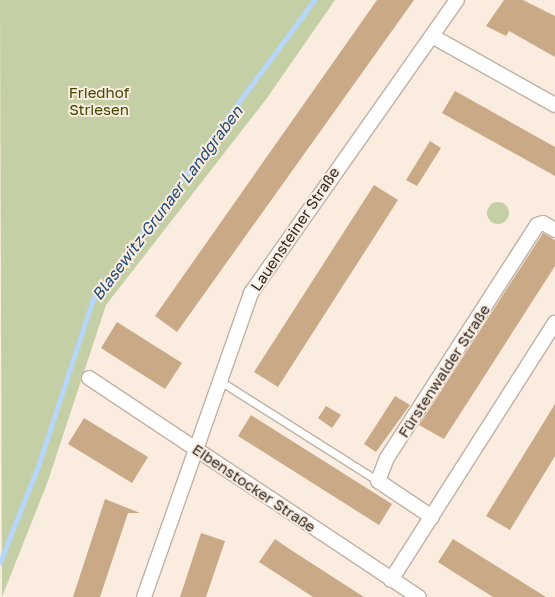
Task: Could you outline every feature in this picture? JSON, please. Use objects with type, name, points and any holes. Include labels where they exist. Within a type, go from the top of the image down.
[{"type":"street","name":"Lauensteiner Straße","points":[[144,597],[251,293],[458,0]]},
{"type":"street","points":[[432,36],[555,105]]},
{"type":"street","name":"Fürstenwalder Straße","points":[[378,481],[387,458],[537,225],[555,230]]},
{"type":"street","points":[[392,580],[555,324]]},
{"type":"street","name":"Eibenstocker Straße","points":[[89,378],[419,597]]},
{"type":"street","points":[[378,481],[432,517]]},
{"type":"lane","points":[[219,381],[378,481]]},
{"type":"green space","name":"Friedhof Striesen","points":[[0,0],[335,0],[267,98],[106,305],[48,481],[2,597]]},
{"type":"green space","points":[[498,202],[506,205],[509,213],[506,221],[498,224],[490,221],[487,213],[490,205]]},
{"type":"building","points":[[377,0],[414,0],[177,332],[155,316]]},
{"type":"building","points":[[504,0],[523,0],[555,16],[555,57],[509,31],[506,36],[486,26]]},
{"type":"building","points":[[455,91],[555,147],[555,176],[442,113]]},
{"type":"building","points":[[430,141],[441,148],[417,186],[406,180]]},
{"type":"building","points":[[374,185],[398,200],[278,387],[254,372]]},
{"type":"building","points":[[543,233],[555,240],[555,266],[444,439],[419,425]]},
{"type":"building","points":[[117,322],[182,363],[165,389],[101,348]]},
{"type":"building","points":[[395,396],[410,405],[376,452],[364,444]]},
{"type":"building","points":[[555,404],[555,456],[510,530],[486,516]]},
{"type":"building","points":[[326,406],[341,415],[332,428],[318,418]]},
{"type":"building","points":[[251,415],[392,504],[379,525],[238,436]]},
{"type":"building","points":[[84,418],[148,457],[132,483],[68,444]]},
{"type":"building","points":[[105,499],[140,513],[128,513],[100,597],[73,597]]},
{"type":"building","points":[[201,533],[225,541],[206,597],[180,597]]},
{"type":"building","points":[[275,539],[364,597],[313,597],[259,562]]},
{"type":"building","points":[[453,539],[546,597],[493,597],[438,562]]},
{"type":"waterway","name":"Blasewitz‐Grunaer Landgraben","points":[[0,562],[38,466],[93,299],[314,0]]}]
